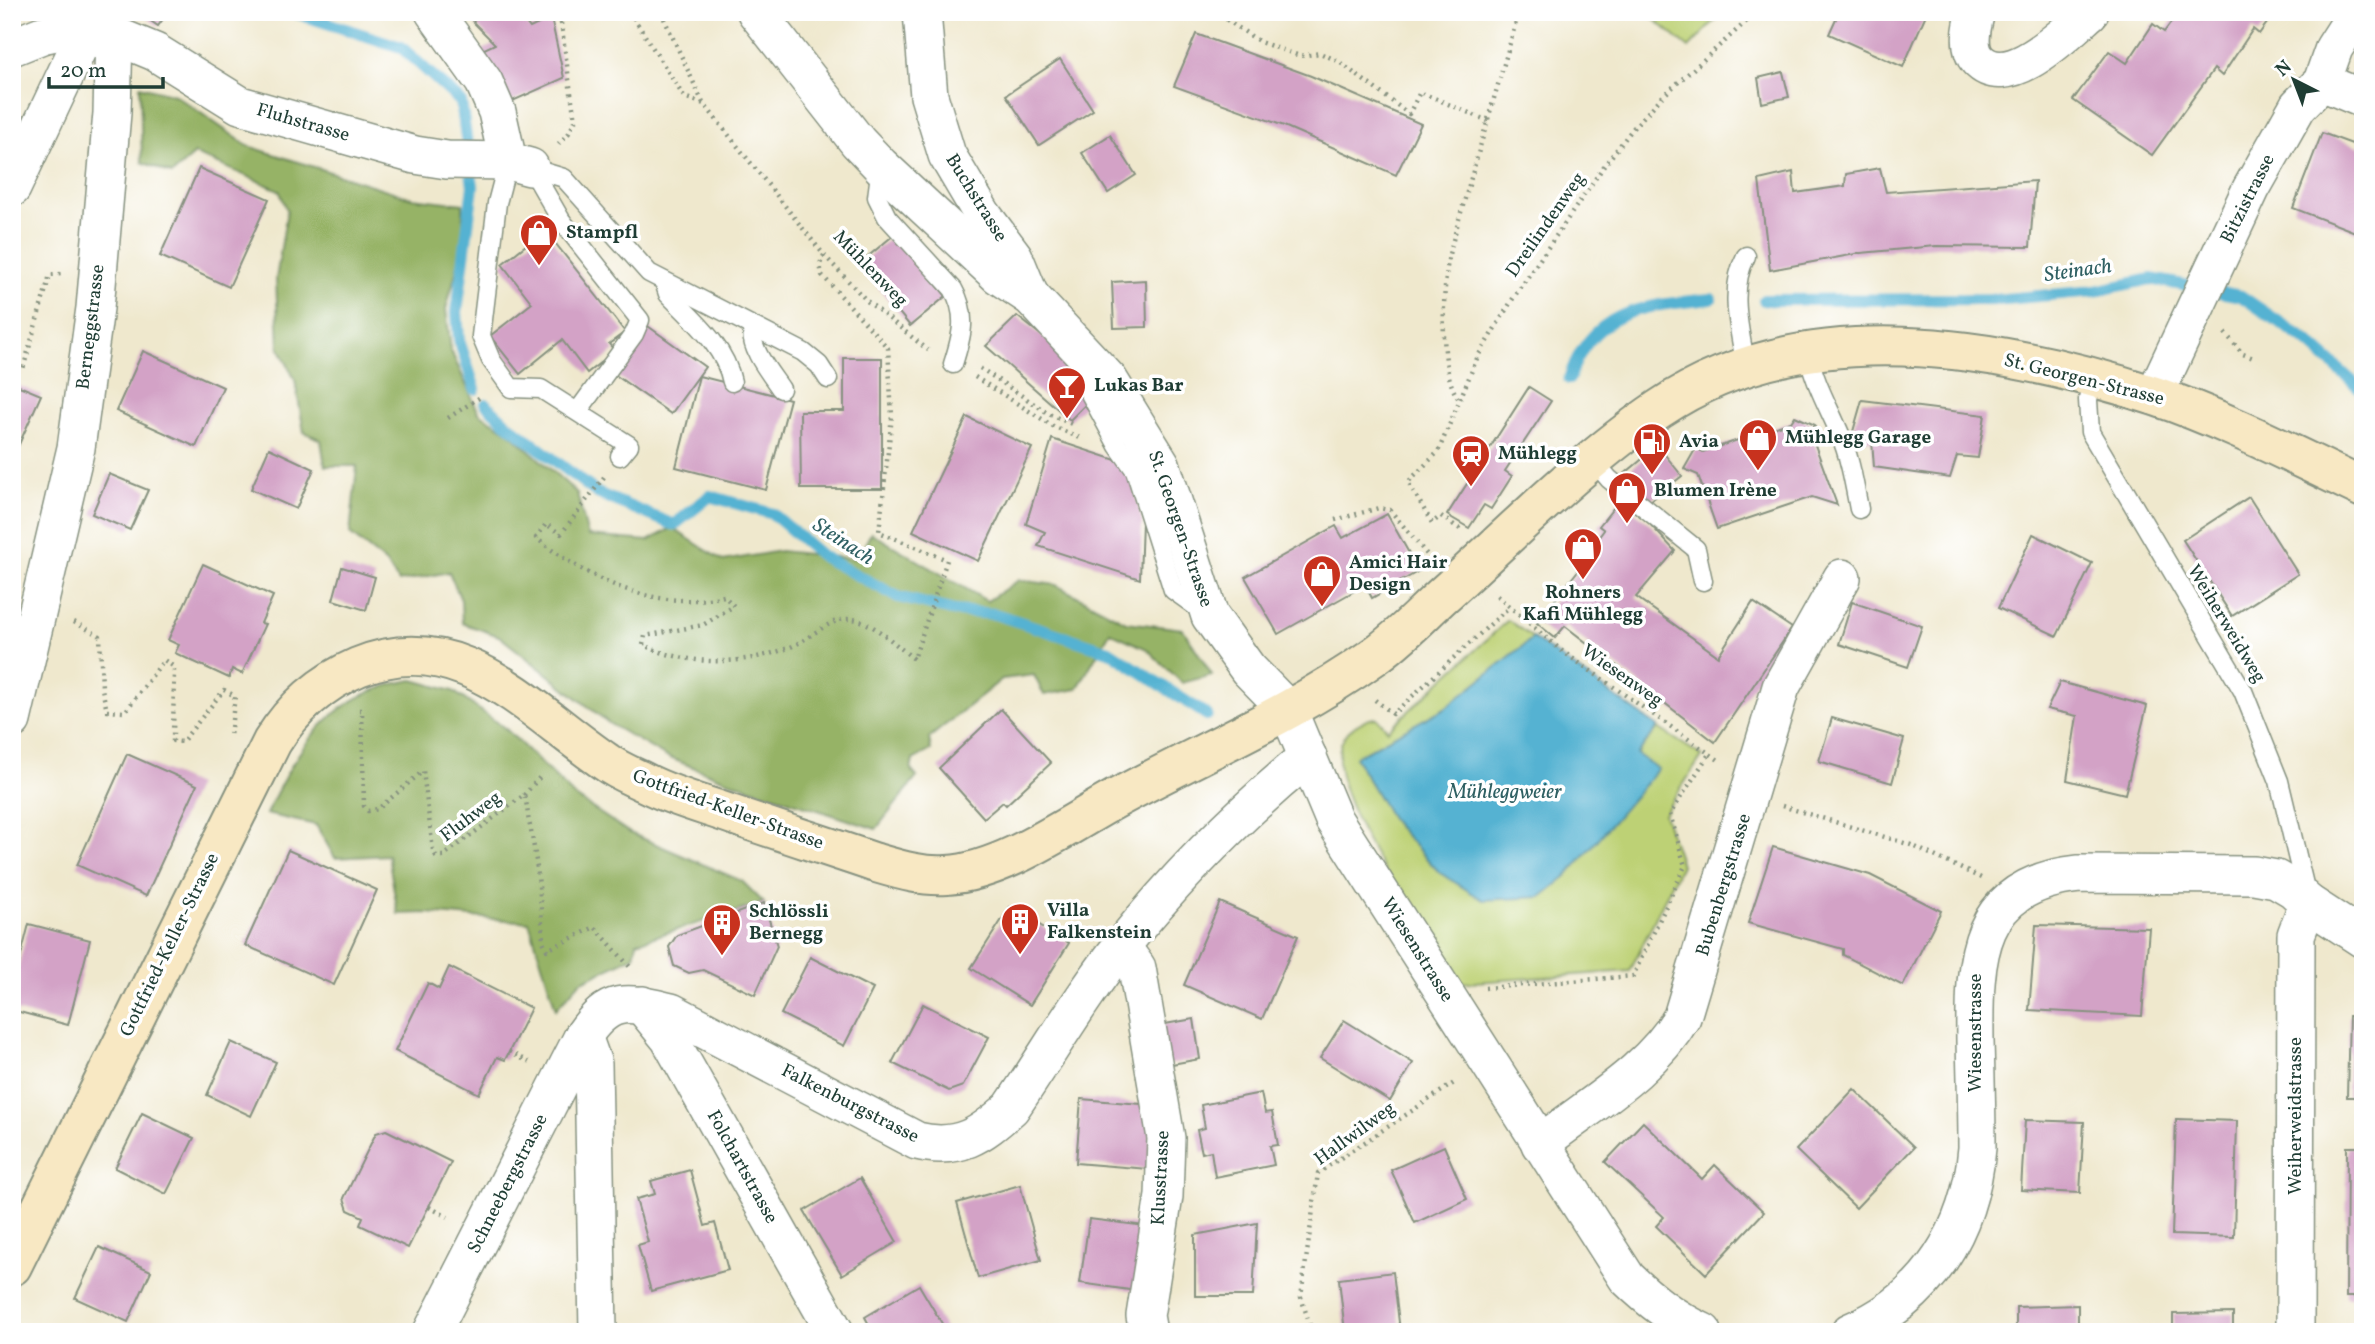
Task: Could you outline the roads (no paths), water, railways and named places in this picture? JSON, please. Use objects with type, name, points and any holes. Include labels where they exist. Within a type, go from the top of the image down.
[{"type":"street","points":[[434,12],[484,82],[497,112],[508,162]]},
{"type":"street","name":"St. Georgen-Strasse","points":[[756,12],[858,142],[881,166],[998,275],[1031,297],[1109,380],[1161,464],[1210,616],[1248,669],[1288,710],[1376,656],[1593,460],[1660,408],[1690,390],[1746,367],[1808,352],[1848,346],[1896,346],[1986,355],[2092,379],[2154,396],[2248,434],[2363,488]]},
{"type":"street","name":"Buchstrasse","points":[[922,12],[929,96],[947,155],[982,214],[1014,257],[1031,297]]},
{"type":"street","points":[[1976,12],[1971,34],[1973,50],[1978,60],[1990,68],[2004,68],[2023,64],[2045,51],[2090,12]]},
{"type":"street","name":"Bitzistrasse","points":[[2154,396],[2251,190],[2298,106],[2322,82],[2334,48],[2357,12]]},
{"type":"street","points":[[12,47],[42,35],[100,24]]},
{"type":"street","points":[[12,188],[100,24]]},
{"type":"street","name":"Fluhstrasse","points":[[100,24],[155,52],[240,105],[415,155],[447,160],[508,162]]},
{"type":"street","name":"Berneggstrasse","points":[[12,720],[76,448],[99,271],[112,113],[100,24]]},
{"type":"street","points":[[2322,82],[2363,99]]},
{"type":"street","name":"Bubenbergstrasse","points":[[1540,1144],[1645,1063],[1672,1035],[1682,1017],[1781,687],[1842,578]]},
{"type":"street","name":"Gottfried-Keller-Strasse","points":[[12,1266],[272,742],[299,706],[324,684],[343,674],[385,659],[412,656],[431,656],[464,664],[506,688],[608,764],[652,786],[873,862],[910,873],[948,875],[982,868],[1030,846],[1162,774],[1288,710]]},
{"type":"street","name":"Wiesenstrasse","points":[[1288,710],[1334,820],[1540,1144],[1627,1278],[1681,1328]]},
{"type":"street","name":"Falkenburgstrasse","points":[[583,1036],[607,1009],[626,1002],[671,1012],[917,1141],[939,1146],[972,1137],[988,1128],[1011,1108],[1121,946],[1167,892],[1276,783],[1308,757]]},
{"type":"street","name":"Wiesenstrasse","points":[[1850,1332],[1896,1307],[1919,1287],[1945,1255],[1967,1209],[1975,1179],[1977,1148],[1976,959],[1992,921],[2006,905],[2039,883],[2079,874],[2254,876],[2276,879],[2363,939]]},
{"type":"street","name":"Weiherweidstrasse","points":[[2295,1332],[2297,935],[2308,903]]},
{"type":"street","name":"Klusstrasse","points":[[1121,946],[1137,968],[1166,1138],[1164,1196],[1145,1316],[1148,1332]]},
{"type":"street","name":"Folchartstrasse","points":[[642,1005],[669,1038],[835,1332]]},
{"type":"street","points":[[583,1036],[593,1064],[598,1332]]},
{"type":"street","name":"Schneebergstrasse","points":[[432,1332],[583,1036]]},
{"type":"lane","points":[[508,162],[564,178],[649,273],[803,352],[819,365],[828,379]]},
{"type":"lane","points":[[508,162],[497,203],[481,336],[491,360],[511,388],[541,388],[578,411],[629,445],[620,456]]},
{"type":"lane","points":[[508,162],[561,220],[640,320],[634,334],[578,411]]},
{"type":"lane","points":[[881,166],[877,197],[887,218],[953,289],[961,302],[964,319],[962,335],[953,364]]},
{"type":"lane","points":[[1746,256],[1738,271],[1737,313],[1746,367]]},
{"type":"lane","points":[[664,282],[668,294],[719,351],[730,370],[732,382]]},
{"type":"lane","points":[[753,327],[751,334],[762,362],[781,388]]},
{"type":"lane","points":[[1082,350],[1078,360],[1081,377],[1118,446],[1135,470],[1173,590],[1210,616]]},
{"type":"lane","points":[[1808,352],[1812,375],[1841,436],[1852,469],[1859,509]]},
{"type":"lane","name":"Weiherweidweg","points":[[2092,379],[2088,400],[2090,432],[2159,552],[2209,631],[2260,728],[2279,781],[2308,903]]},
{"type":"lane","points":[[1593,460],[1609,479],[1696,549],[1703,581]]},
{"type":"water","name":"Mühleggweier","points":[[1533,638],[1658,727],[1637,754],[1658,769],[1567,876],[1541,897],[1483,900],[1440,873],[1394,823],[1355,757],[1445,708]]},
{"type":"waterway","name":"Steinach","points":[[293,12],[401,47],[461,102],[473,186],[457,312],[459,340],[475,389]]},
{"type":"waterway","name":"Steinach","points":[[1764,300],[2005,299],[2095,291],[2151,279],[2241,296],[2307,341],[2363,391]]},
{"type":"waterway","name":"Steinach","points":[[1569,379],[1579,355],[1592,337],[1607,324],[1644,308],[1711,299]]},
{"type":"waterway","name":"Steinach","points":[[486,404],[505,422],[597,493],[674,525],[710,496],[773,514],[823,557],[898,597],[955,611],[995,614],[1109,651],[1207,715]]},
{"type":"place","name":"Stampfl","points":[[539,267]]},
{"type":"place","name":"Lukas Bar","points":[[1067,420]]},
{"type":"place","name":"Mühlegg Garage","points":[[1758,472]]},
{"type":"place","name":"Avia","points":[[1652,476]]},
{"type":"place","name":"Mühlegg","points":[[1471,488]]},
{"type":"place","name":"Blumen Irène","points":[[1627,525]]},
{"type":"place","name":"Rohners Kafi Mühlegg","points":[[1583,581]]},
{"type":"place","name":"Amici Hair Design","points":[[1322,608]]},
{"type":"place","name":"Villa Falkenstein","points":[[1020,956]]},
{"type":"place","name":"Schlössli Bernegg","points":[[722,957]]}]
